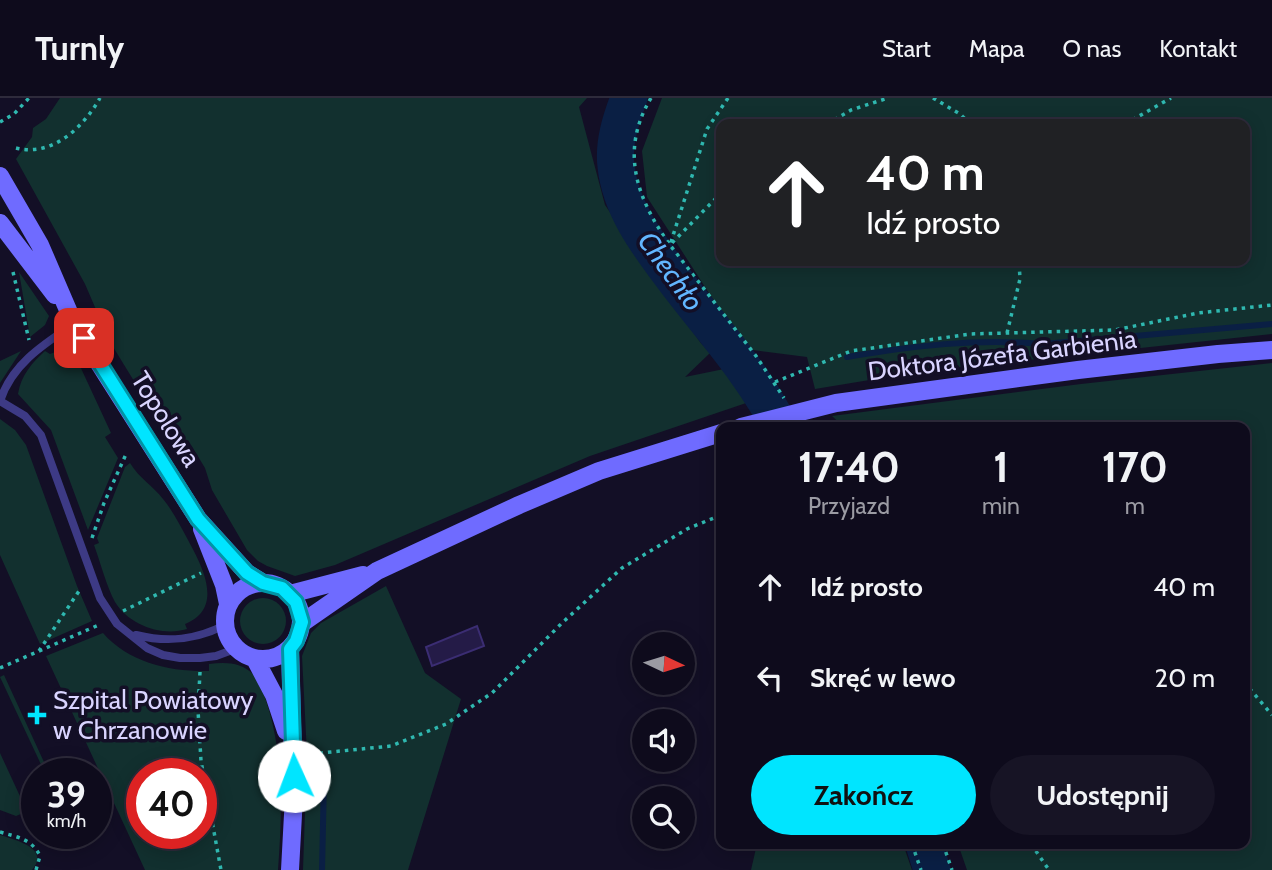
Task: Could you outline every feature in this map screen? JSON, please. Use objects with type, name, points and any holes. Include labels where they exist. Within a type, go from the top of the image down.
[{"type":"main road","name":"Topolowa","points":[[0,176],[40,245],[71,318]]},
{"type":"main road","name":"Topolowa","points":[[0,223],[71,318],[198,519],[247,573],[263,583]]},
{"type":"main road","name":"Doktora Józefa Garbienia","points":[[759,422],[811,408],[1078,370],[1272,350]]},
{"type":"main road","points":[[302,622],[377,572],[599,471],[716,435]]},
{"type":"main road","name":"Topolowa","points":[[198,519],[224,585],[228,604]]},
{"type":"main road","points":[[290,594],[377,572]]},
{"type":"main road","points":[[263,583],[282,588],[290,594],[296,602],[302,622],[296,641],[290,649],[274,659],[256,659],[235,649],[228,638],[225,625],[228,604],[237,593],[249,585],[263,583]]},
{"type":"main road","points":[[290,649],[295,796],[290,870]]},
{"type":"main road","points":[[256,659],[274,695],[293,754]]},
{"type":"lane","points":[[71,318],[25,360],[3,391],[0,401],[25,416],[41,435],[94,584],[117,624],[147,648],[180,658],[216,656],[235,649]]},
{"type":"lane","points":[[133,635],[176,640],[195,637],[225,625]]},
{"type":"path","points":[[0,122],[15,114],[29,98]]},
{"type":"path","points":[[16,148],[40,150],[55,143],[79,127],[100,98]]},
{"type":"path","points":[[651,98],[637,133],[633,164],[640,197],[652,220],[775,382],[789,407]]},
{"type":"path","points":[[670,245],[707,129],[728,98]]},
{"type":"path","points":[[836,119],[851,110],[888,98]]},
{"type":"path","points":[[933,98],[965,119]]},
{"type":"path","points":[[1134,119],[1171,98]]},
{"type":"path","points":[[670,245],[716,198]]},
{"type":"path","points":[[1007,333],[1020,279],[1019,266]]},
{"type":"path","points":[[10,267],[29,341]]},
{"type":"path","points":[[775,382],[851,351],[970,334],[1115,330],[1198,313],[1272,305]]},
{"type":"path","points":[[92,538],[127,452]]},
{"type":"path","points":[[293,754],[391,746],[446,724],[492,693],[622,568],[687,529],[716,517]]},
{"type":"path","points":[[0,668],[100,625],[112,616],[207,570]]},
{"type":"path","points":[[39,651],[82,586]]},
{"type":"path","points":[[200,668],[198,710],[201,761],[221,870]]},
{"type":"path","points":[[1250,689],[1272,715]]},
{"type":"path","points":[[0,832],[29,841],[36,846],[40,856],[36,870]]},
{"type":"path","points":[[914,849],[921,870]]},
{"type":"path","points":[[945,849],[952,870]]},
{"type":"path","points":[[1034,849],[1049,870]]},
{"type":"green space","points":[[60,98],[587,98],[579,107],[605,205],[710,353],[685,377],[729,368],[752,401],[590,456],[335,565],[295,576],[267,566],[247,550],[212,490],[205,468],[188,440],[183,444],[142,394],[110,342],[85,284],[16,159],[32,137],[33,128],[46,119]]},
{"type":"green space","points":[[662,98],[1272,98],[1272,334],[924,371],[815,389],[807,357],[745,349],[647,197],[642,151]]},
{"type":"green space","points":[[19,272],[49,316],[45,325],[30,337]]},
{"type":"green space","points":[[66,348],[73,351],[111,433],[105,437],[118,458],[88,530],[51,430],[18,394],[24,375],[45,351],[50,354]]},
{"type":"green space","points":[[21,351],[0,383],[0,361]]},
{"type":"green space","points":[[1272,363],[1272,870],[967,870],[960,849],[1250,849],[1250,422],[839,422],[832,416]]},
{"type":"green space","points":[[0,419],[15,430],[26,445],[92,621],[40,644],[0,555]]},
{"type":"green space","points":[[130,463],[159,494],[180,524],[204,574],[207,597],[204,608],[197,617],[185,624],[187,629],[157,630],[137,623],[121,610],[109,589],[94,545],[99,543],[97,538],[125,467]]},
{"type":"green space","points":[[386,586],[425,673],[461,699],[408,870],[303,870],[307,754],[302,656],[311,633],[321,623]]},
{"type":"green space","points":[[263,598],[279,605],[286,621],[279,637],[263,644],[247,637],[240,621],[247,605]]},
{"type":"green space","points":[[103,633],[125,652],[152,664],[195,671],[209,671],[209,664],[227,663],[244,668],[254,675],[261,687],[274,730],[281,809],[278,870],[145,870],[135,849],[217,849],[217,758],[126,758],[126,829],[112,799],[112,758],[93,758],[46,656]]},
{"type":"green space","points":[[4,675],[42,758],[38,758],[0,677]]},
{"type":"green space","points":[[0,753],[21,798],[21,814],[16,816],[0,810]]},
{"type":"green space","points":[[0,835],[21,842],[21,849],[32,849],[37,856],[32,870],[0,870]]},
{"type":"green space","points":[[756,849],[905,849],[912,870],[751,870]]},
{"type":"building","points":[[477,626],[484,646],[432,666],[426,647]]},
{"type":"waterway","name":"Chechło","points":[[629,98],[618,131],[615,157],[619,181],[629,210],[662,263],[729,349],[777,422]]},
{"type":"waterway","points":[[847,357],[945,344],[1043,344],[1272,324]]},
{"type":"waterway","name":"Chechło","points":[[736,375],[745,369],[760,369]]},
{"type":"waterway","points":[[322,870],[324,780]]},
{"type":"waterway","name":"Chechło","points":[[926,849],[932,870]]},
{"type":"place","name":"Szpital Powiatowy w Chrzanowie","points":[[37,715]]},
{"type":"route","points":[[84,338],[198,519],[247,573],[263,583],[282,588],[296,602],[302,622],[296,641],[290,649],[294,776]]}]
